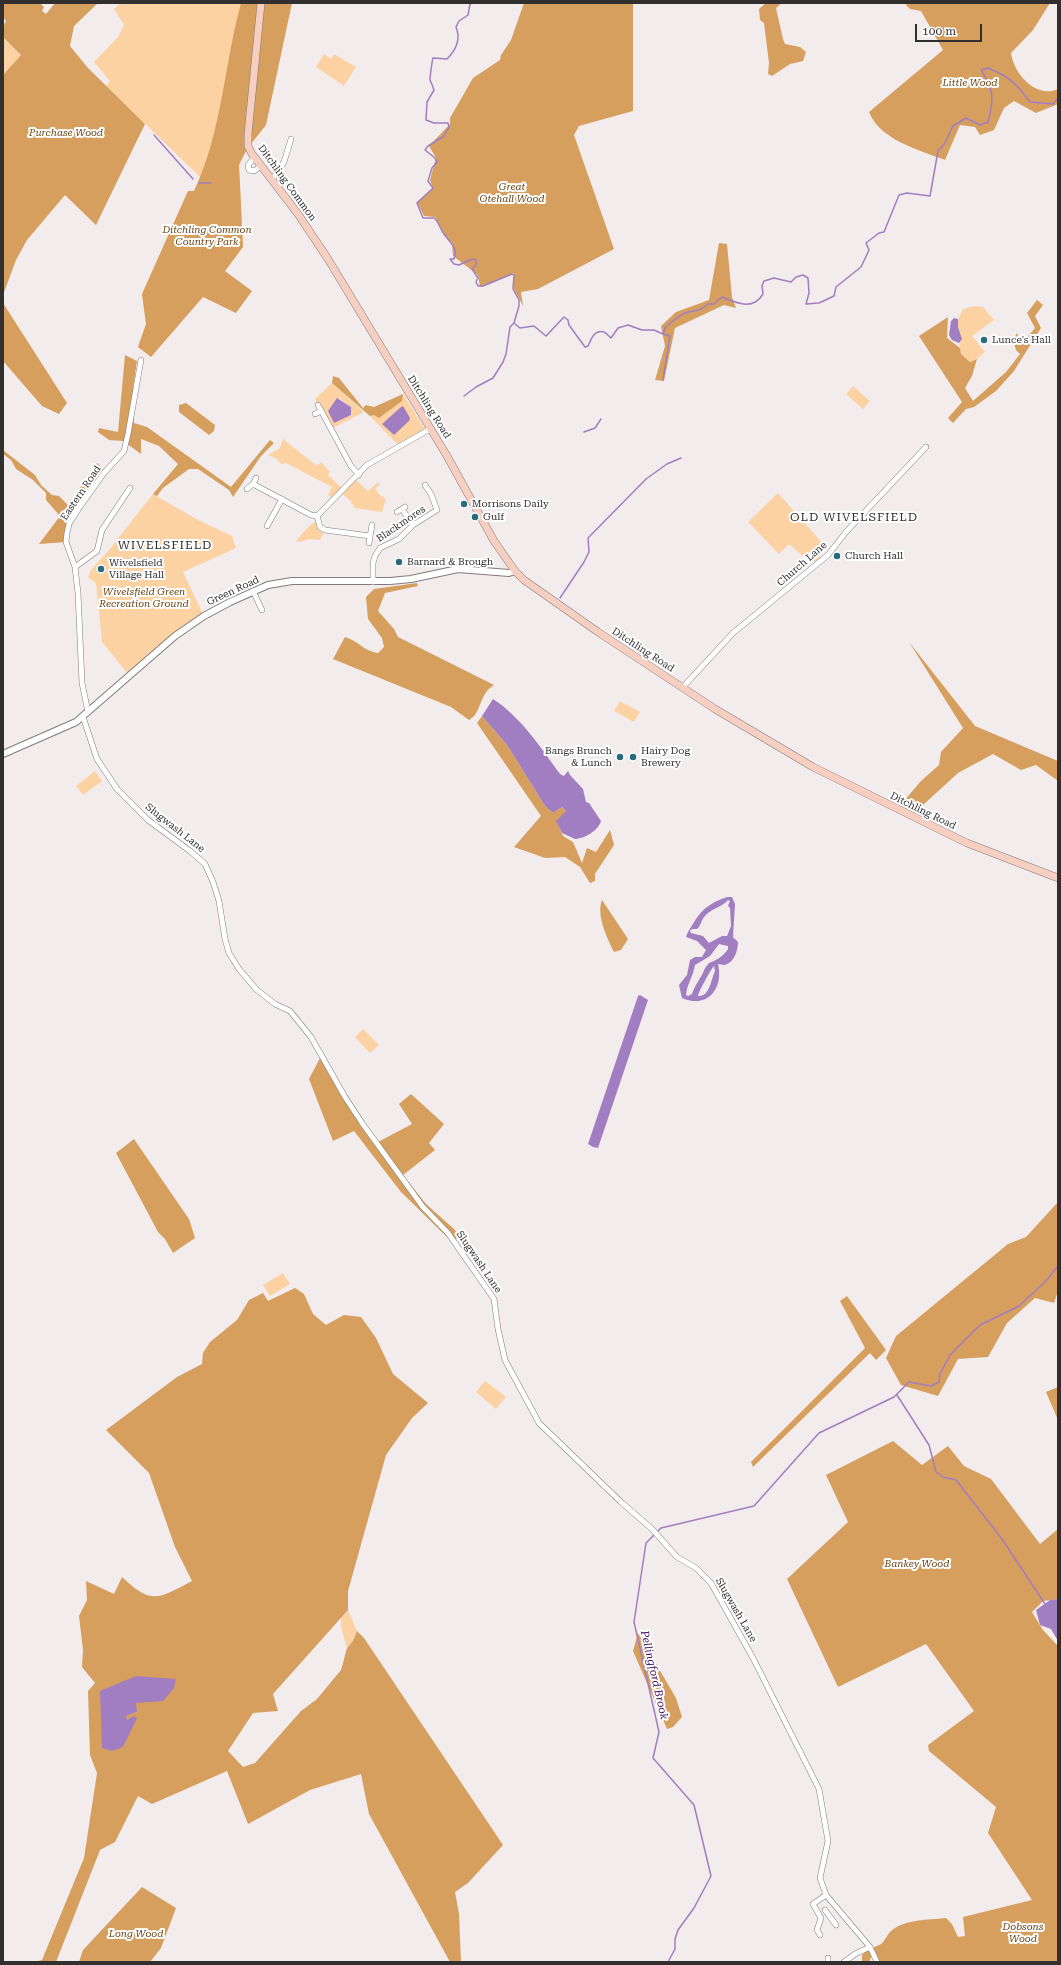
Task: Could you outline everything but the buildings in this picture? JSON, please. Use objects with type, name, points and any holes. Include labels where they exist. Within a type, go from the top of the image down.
[{"type":"main road","name":"Ditchling Common","points":[[261,3],[248,146],[254,158],[272,180],[328,259],[348,293]]},
{"type":"main road","name":"Ditchling Road","points":[[348,293],[471,496],[494,540],[515,571],[524,580],[574,616],[715,709],[813,767],[967,843],[1058,878]]},
{"type":"street","points":[[272,180],[292,147],[290,139]]},
{"type":"street","points":[[254,158],[248,165],[249,170],[254,171],[261,166]]},
{"type":"street","name":"Eastern Road","points":[[88,712],[82,682],[78,593],[75,567],[66,542],[69,524],[104,473],[124,450],[141,360]]},
{"type":"street","points":[[318,405],[351,466],[359,475]]},
{"type":"street","points":[[315,414],[321,411]]},
{"type":"street","points":[[317,516],[367,466],[430,429]]},
{"type":"street","name":"Church Lane","points":[[683,688],[733,633],[828,555],[846,532],[926,447]]},
{"type":"street","points":[[247,489],[253,484],[256,478]]},
{"type":"street","points":[[253,484],[310,515],[317,516]]},
{"type":"street","name":"Blackmores","points":[[373,582],[373,563],[380,548],[399,539],[413,525],[437,510],[431,494],[425,485]]},
{"type":"street","points":[[75,567],[97,550],[102,530],[130,488]]},
{"type":"street","points":[[267,526],[282,500]]},
{"type":"street","points":[[401,509],[413,525]]},
{"type":"street","points":[[317,516],[320,527],[325,530],[370,536]]},
{"type":"street","points":[[369,543],[372,525]]},
{"type":"street","name":"Green Road","points":[[3,754],[60,730],[83,717],[175,636],[204,616],[253,591],[292,581],[373,582],[411,579],[458,569],[509,573],[515,571]]},
{"type":"street","points":[[253,591],[262,610]]},
{"type":"street","name":"Slugwash Lane","points":[[83,717],[97,759],[117,789],[148,820],[205,864],[219,901],[225,939],[230,953],[239,969],[256,990],[275,1004],[290,1011],[301,1024],[318,1049],[350,1105],[423,1207],[448,1233],[494,1299],[498,1329],[505,1360],[539,1423],[621,1502],[652,1529],[677,1557],[696,1568],[711,1583],[753,1658],[819,1789],[828,1841],[820,1878],[826,1895],[870,1947],[877,1962]]},
{"type":"street","points":[[820,1935],[817,1930],[821,1918],[813,1904],[826,1895]]},
{"type":"street","points":[[824,1910],[836,1925]]},
{"type":"street","points":[[830,1917],[838,1910]]},
{"type":"street","points":[[844,1962],[855,1954],[870,1947]]},
{"type":"green space","name":"Purchase Wood","points":[[3,3],[40,3],[44,7],[42,11],[46,14],[55,3],[98,3],[74,26],[70,46],[88,68],[145,124],[96,225],[65,195],[27,240],[16,260],[3,295],[3,75],[21,55],[3,37],[3,27],[6,21],[3,17]]},
{"type":"green space","points":[[120,3],[288,3],[239,165],[243,247],[151,357],[138,347],[146,324],[142,294],[188,191],[194,191],[201,178],[106,86],[110,81],[94,62],[118,37],[124,25],[114,9]]},
{"type":"green space","name":"Ditchling Common Country Park","points":[[241,3],[292,3],[266,125],[247,149],[239,165],[243,247],[225,271],[252,291],[236,313],[203,297],[151,357],[138,347],[146,324],[142,294],[188,191],[194,191],[203,169],[217,122],[235,26]]},
{"type":"green space","name":"Great Otehall Wood","points":[[524,3],[633,3],[633,111],[579,126],[574,135],[614,249],[538,289],[521,292],[523,306],[514,289],[514,273],[480,287],[478,275],[453,256],[452,243],[444,234],[435,217],[424,216],[417,202],[433,188],[430,180],[436,158],[429,146],[450,124],[450,118],[473,78],[500,60],[501,55],[511,40]]},
{"type":"green space","points":[[766,3],[782,3],[776,8],[785,44],[800,47],[806,52],[803,61],[790,64],[772,76],[768,74],[769,63],[764,23],[760,20],[759,9]]},
{"type":"green space","name":"Little Wood","points":[[907,3],[1050,3],[1033,30],[1011,53],[1017,69],[1027,83],[1042,91],[1058,89],[1058,104],[1036,113],[1014,101],[1004,108],[994,130],[980,135],[975,127],[960,125],[945,160],[912,148],[891,137],[874,122],[869,112],[943,50],[921,11],[910,9],[906,5]]},
{"type":"green space","points":[[3,37],[21,55],[3,75]]},
{"type":"green space","points":[[324,54],[331,59],[334,54],[356,67],[344,86],[316,67]]},
{"type":"green space","points":[[719,243],[727,244],[732,297],[736,308],[724,305],[675,328],[664,381],[655,380],[665,346],[661,326],[676,312],[709,300]]},
{"type":"green space","points":[[1037,300],[1043,305],[1035,316],[1041,328],[1014,371],[996,391],[974,407],[966,409],[953,423],[948,418],[962,402],[919,336],[948,317],[947,338],[960,348],[961,354],[970,362],[977,359],[972,376],[965,388],[973,401],[1006,372],[1020,354],[1016,350],[1013,340],[1017,333],[1021,345],[1035,328],[1027,313]]},
{"type":"green space","points":[[3,303],[67,403],[59,414],[42,406],[3,361]]},
{"type":"green space","points":[[975,306],[983,307],[994,320],[972,336],[985,352],[977,359],[970,362],[961,354],[959,343],[961,341],[957,322],[963,309]]},
{"type":"green space","points":[[125,355],[137,361],[133,388],[134,423],[147,427],[231,487],[270,440],[274,443],[261,456],[233,497],[229,490],[198,469],[189,469],[163,488],[157,496],[153,494],[178,464],[159,446],[141,439],[141,454],[123,441],[109,440],[98,432],[99,428],[118,432]]},
{"type":"green space","points":[[333,376],[339,378],[363,408],[366,405],[374,407],[403,394],[402,401],[379,418],[374,415],[370,416],[332,383]]},
{"type":"green space","points":[[332,383],[364,412],[331,429],[315,399]],"holes":[[[339,398],[351,407],[350,411],[328,411]]]},
{"type":"green space","points":[[853,386],[870,401],[863,409],[846,394]]},
{"type":"green space","points":[[403,394],[426,431],[399,446],[370,416],[401,401]]},
{"type":"green space","points":[[186,403],[215,425],[214,431],[209,435],[179,412],[179,405]]},
{"type":"green space","points":[[283,439],[317,466],[321,462],[330,472],[328,475],[344,490],[355,479],[368,491],[378,482],[380,485],[375,488],[380,495],[386,499],[382,512],[354,508],[354,505],[351,504],[352,502],[341,493],[335,500],[328,495],[332,487],[286,463],[281,464],[277,459],[268,455],[280,448]]},
{"type":"green space","points":[[3,450],[35,475],[41,485],[52,495],[59,496],[68,505],[97,463],[106,471],[69,524],[66,542],[39,544],[60,516],[46,500],[46,493],[33,480],[16,469],[11,460],[3,454]]},
{"type":"green space","points":[[778,493],[824,545],[816,552],[821,558],[815,562],[804,557],[789,544],[779,554],[748,522]]},
{"type":"green space","name":"Wivelsfield Green Recreation Ground","points":[[153,494],[198,520],[232,536],[236,548],[183,572],[203,614],[149,653],[127,673],[102,642],[96,583],[88,577],[91,570],[109,550]]},
{"type":"green space","points":[[318,520],[325,530],[320,540],[310,539],[300,542],[296,541],[309,526]]},
{"type":"green space","points":[[417,583],[418,586],[385,593],[378,611],[394,629],[398,637],[494,685],[485,694],[476,713],[469,720],[451,707],[333,659],[345,637],[368,650],[378,653],[384,647],[382,638],[368,619],[366,597],[374,589]]},
{"type":"green space","points":[[909,642],[975,726],[1058,761],[1058,781],[1036,765],[1021,770],[993,754],[958,773],[911,816],[897,809],[921,781],[939,765],[941,752],[963,728]]},
{"type":"green space","points":[[620,701],[640,712],[634,722],[614,711]]},
{"type":"green space","points":[[482,716],[507,745],[545,806],[553,813],[562,807],[566,811],[557,822],[563,836],[573,842],[582,863],[587,848],[596,852],[610,830],[614,845],[595,874],[595,881],[590,883],[580,867],[565,857],[545,858],[514,847],[541,816],[477,723]]},
{"type":"green space","points":[[95,771],[102,781],[83,795],[76,786]]},
{"type":"green space","points":[[602,900],[628,939],[621,950],[614,952],[606,933],[600,912]]},
{"type":"green space","points":[[363,1029],[379,1045],[370,1053],[355,1037]]},
{"type":"green space","points":[[320,1058],[378,1142],[412,1124],[399,1104],[411,1094],[444,1124],[429,1143],[435,1150],[403,1175],[426,1204],[454,1229],[460,1237],[451,1241],[401,1192],[354,1131],[333,1141],[309,1079]]},
{"type":"green space","points":[[134,1139],[189,1219],[195,1238],[173,1253],[165,1239],[158,1232],[116,1153]]},
{"type":"green space","points":[[1058,1202],[1058,1291],[1054,1303],[1035,1298],[1007,1323],[988,1357],[958,1359],[938,1396],[901,1385],[886,1358],[896,1336],[1008,1244],[1026,1237]]},
{"type":"green space","points":[[283,1273],[290,1284],[270,1296],[263,1285]]},
{"type":"green space","points":[[295,1288],[304,1294],[313,1314],[326,1325],[344,1315],[361,1317],[376,1338],[393,1374],[428,1403],[412,1418],[386,1455],[348,1591],[348,1610],[273,1694],[278,1711],[253,1713],[228,1751],[243,1767],[255,1763],[301,1711],[317,1699],[341,1670],[347,1648],[353,1641],[357,1631],[364,1638],[503,1845],[468,1883],[455,1892],[459,1914],[461,1962],[450,1962],[369,1814],[361,1774],[310,1790],[248,1824],[227,1771],[152,1804],[138,1796],[115,1842],[100,1850],[56,1962],[34,1962],[42,1960],[84,1858],[97,1773],[90,1755],[88,1691],[95,1683],[82,1667],[83,1650],[79,1616],[87,1600],[86,1581],[114,1594],[122,1577],[141,1592],[156,1596],[171,1592],[192,1581],[175,1547],[149,1473],[106,1430],[177,1377],[202,1364],[203,1353],[210,1342],[237,1320],[249,1300],[263,1293],[268,1301]],"holes":[[[100,1691],[137,1712],[125,1716],[127,1720]]]},
{"type":"green space","points":[[847,1296],[886,1350],[876,1360],[870,1353],[753,1467],[751,1462],[865,1348],[840,1301]]},
{"type":"green space","points":[[485,1381],[506,1397],[496,1409],[476,1392]]},
{"type":"green space","points":[[1058,1387],[1058,1420],[1046,1392]]},
{"type":"green space","name":"Bankey Wood","points":[[893,1441],[922,1465],[948,1446],[964,1466],[991,1479],[1040,1544],[1058,1529],[1058,1599],[1043,1601],[1032,1612],[1043,1630],[1058,1646],[1058,1962],[877,1962],[873,1953],[869,1962],[862,1962],[862,1955],[865,1952],[881,1944],[891,1931],[903,1924],[946,1918],[952,1924],[958,1937],[965,1936],[963,1917],[1032,1900],[988,1833],[996,1807],[929,1751],[928,1745],[974,1711],[926,1644],[838,1687],[787,1579],[848,1522],[826,1475]]},
{"type":"green space","points":[[348,1610],[357,1631],[353,1641],[347,1648],[341,1627],[341,1618]]},
{"type":"green space","points":[[638,1633],[676,1698],[682,1717],[673,1727],[667,1729],[633,1651]]},
{"type":"green space","name":"Long Wood","points":[[142,1887],[176,1908],[161,1948],[150,1962],[79,1962],[83,1950]]},
{"type":"shaded area","points":[[954,318],[958,319],[958,327],[962,339],[959,343],[952,340],[949,335],[951,321]]},
{"type":"shaded area","points":[[337,398],[351,407],[351,415],[334,423],[328,411]]},
{"type":"shaded area","points":[[403,406],[410,418],[409,421],[394,435],[382,424]]},
{"type":"shaded area","points":[[493,699],[513,715],[538,744],[560,774],[564,776],[568,771],[583,789],[586,802],[589,803],[601,821],[597,828],[591,833],[579,839],[575,839],[562,833],[556,821],[566,811],[562,807],[553,813],[545,806],[507,745],[482,716]]},
{"type":"shaded area","points":[[732,897],[735,904],[733,937],[738,942],[736,954],[727,964],[718,964],[718,981],[716,989],[712,994],[706,999],[691,1001],[682,998],[679,985],[687,975],[690,960],[695,957],[702,957],[706,950],[697,941],[686,937],[699,915],[707,907],[719,900]],"holes":[[[728,900],[730,901],[728,906],[730,908],[731,926],[727,936],[722,936],[709,943],[703,936],[691,933],[690,931],[692,929],[698,928],[708,913]],[[719,944],[728,946],[728,949],[724,954],[717,960],[709,963],[705,968],[692,994],[688,996],[686,995],[695,965],[710,956]],[[714,966],[715,971],[710,987],[705,994],[698,996]]]},
{"type":"shaded area","points":[[640,995],[648,1000],[598,1148],[593,1147],[588,1144],[638,996]]},
{"type":"shaded area","points":[[1058,1599],[1058,1641],[1051,1629],[1040,1625],[1036,1610],[1050,1600]]},
{"type":"shaded area","points":[[136,1676],[176,1679],[174,1688],[163,1701],[136,1703],[137,1712],[126,1716],[127,1720],[134,1716],[137,1718],[123,1747],[112,1751],[102,1748],[100,1691]]},
{"type":"waterway","points":[[464,396],[476,387],[493,378],[503,362],[506,354],[510,327],[514,323],[519,306],[519,300],[513,289],[514,275],[512,274],[483,286],[478,286],[476,282],[478,278],[472,269],[476,265],[476,260],[472,259],[459,265],[454,264],[450,259],[454,259],[455,255],[453,245],[434,218],[423,218],[417,203],[433,188],[428,181],[432,168],[437,162],[435,158],[425,150],[428,146],[444,136],[449,127],[448,123],[434,123],[426,120],[427,102],[434,90],[430,80],[433,58],[447,59],[453,52],[458,40],[456,27],[459,21],[468,15],[470,4],[473,3]]},
{"type":"waterway","points":[[514,323],[520,328],[534,326],[546,336],[564,317],[568,320],[569,325],[585,347],[588,346],[593,336],[598,332],[604,332],[611,338],[618,328],[628,325],[642,330],[654,330],[663,334],[665,328],[681,315],[700,310],[708,304],[714,304],[722,297],[739,303],[750,304],[759,299],[763,294],[762,286],[764,281],[774,278],[791,282],[796,277],[803,275],[808,278],[809,293],[806,304],[819,303],[834,296],[836,287],[861,267],[869,250],[866,243],[879,233],[884,232],[899,195],[907,193],[930,196],[938,151],[945,143],[953,126],[966,118],[980,125],[988,122],[992,95],[991,89],[981,70],[988,68],[1007,77],[1016,85],[1030,102],[1053,104],[1058,98]]},
{"type":"waterway","points":[[154,135],[193,179]]},
{"type":"waterway","points":[[199,183],[211,183]]},
{"type":"waterway","points":[[663,334],[670,336],[663,380]]},
{"type":"waterway","points":[[584,432],[595,428],[601,419]]},
{"type":"waterway","points":[[560,598],[589,552],[588,538],[646,479],[667,464],[681,458]]},
{"type":"waterway","name":"Pellingford Brook","points":[[658,1531],[661,1528],[754,1506],[819,1433],[894,1397],[909,1382],[931,1386],[939,1382],[940,1374],[950,1355],[980,1325],[1019,1306],[1046,1281],[1058,1266]]},
{"type":"waterway","points":[[897,1395],[929,1445],[936,1472],[943,1477],[956,1480],[1002,1539],[1045,1604]]},
{"type":"waterway","name":"Pellingford Brook","points":[[654,1535],[646,1543],[634,1622],[659,1732],[653,1758],[694,1805],[711,1876],[694,1908],[678,1930],[675,1939],[675,1949],[668,1962]]},
{"type":"place","name":"Lunce's Hall","points":[[984,340]]},
{"type":"place","name":"Morrisons Daily","points":[[464,504]]},
{"type":"place","name":"Gulf","points":[[475,517]]},
{"type":"place","name":"Church Hall","points":[[837,556]]},
{"type":"place","name":"Barnard & Brough","points":[[399,562]]},
{"type":"place","name":"Wivelsfield Village Hall","points":[[101,569]]},
{"type":"place","name":"Bangs Brunch & Lunch","points":[[620,757]]},
{"type":"place","name":"Hairy Dog Brewery","points":[[633,757]]},
{"type":"district","name":"OLD WIVELSFIELD","points":[[854,517]]},
{"type":"district","name":"WIVELSFIELD","points":[[165,545]]},
{"type":"park label","name":"Dobsons Wood","points":[[1023,1932]]}]
